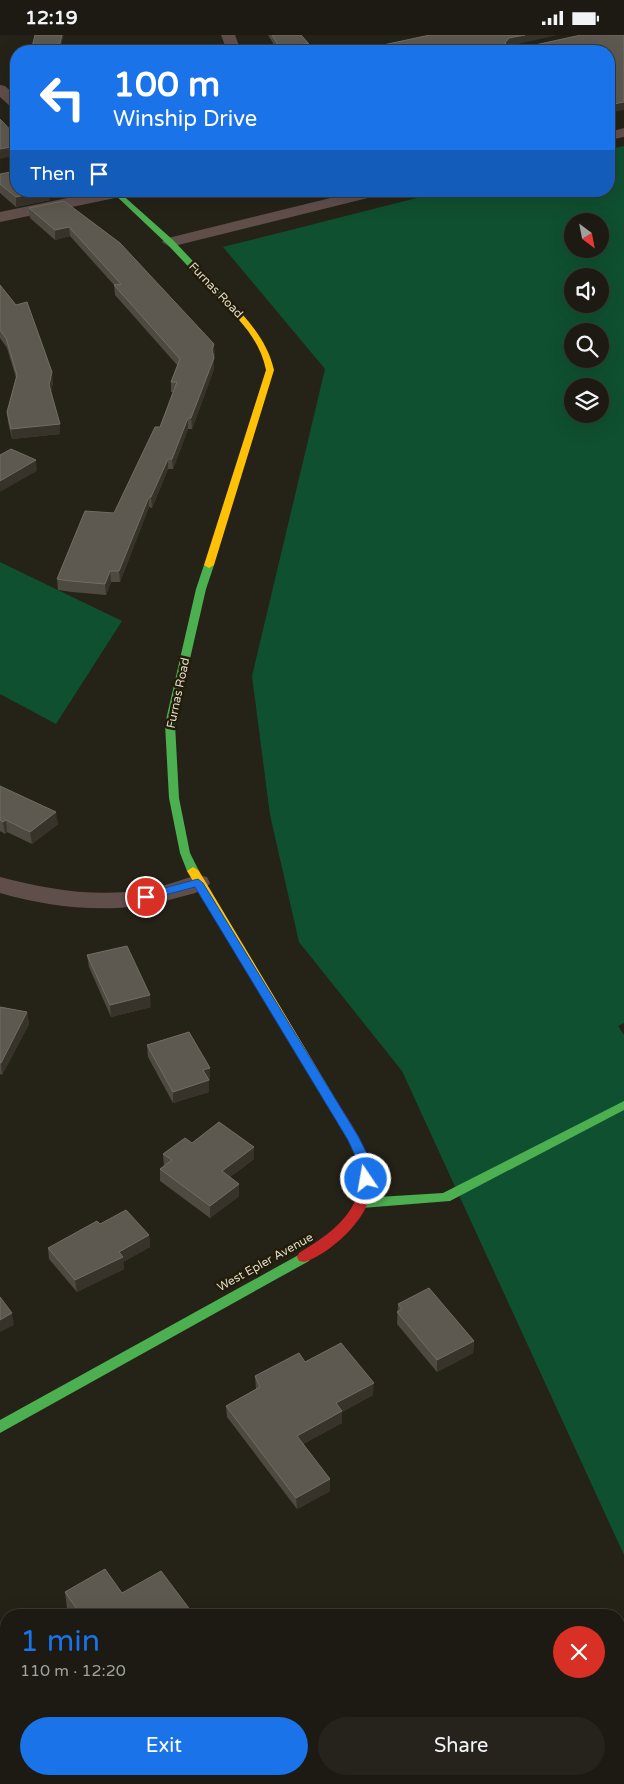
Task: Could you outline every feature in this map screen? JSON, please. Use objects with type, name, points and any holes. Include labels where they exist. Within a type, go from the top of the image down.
[{"type":"street","points":[[0,89],[10,98]]},
{"type":"street","points":[[0,217],[92,197]]},
{"type":"street","name":"Furnas Road","points":[[120,197],[170,242],[257,334],[265,347],[270,370],[201,589],[170,724],[170,753],[177,813],[185,853],[198,883],[354,1139],[365,1164],[366,1193],[362,1203]]},
{"type":"street","points":[[170,242],[354,197]]},
{"type":"street","points":[[0,885],[23,893],[63,900],[104,901],[159,894],[198,883]]},
{"type":"street","points":[[362,1203],[445,1198],[624,1105]]},
{"type":"street","name":"West Epler Avenue","points":[[0,1427],[320,1249],[350,1225],[362,1203]]},
{"type":"green space","points":[[624,146],[624,1023],[618,1026],[624,1035],[624,1555],[402,1071],[299,942],[270,815],[252,676],[325,369],[223,247],[420,197],[615,197],[615,148]]},
{"type":"green space","points":[[0,562],[122,621],[56,724],[0,694]]},
{"type":"building","points":[[35,35],[62,35],[60,45],[32,45]]},
{"type":"building","points":[[272,35],[301,35],[309,44],[294,45],[278,45]]},
{"type":"building","points":[[430,35],[525,35],[509,38],[505,43],[506,45],[383,45]]},
{"type":"building","points":[[581,35],[624,35],[624,102],[615,104],[615,45],[535,45]]},
{"type":"building","points":[[0,119],[10,130],[10,147],[0,149]]},
{"type":"building","points":[[10,172],[10,192],[0,184],[0,174]]},
{"type":"building","points":[[64,201],[120,243],[214,344],[212,350],[214,358],[191,418],[188,418],[172,459],[168,459],[151,497],[149,497],[119,571],[110,571],[105,584],[57,579],[85,511],[114,513],[155,427],[160,427],[177,382],[171,382],[180,359],[114,285],[121,284],[69,227],[55,230],[29,208]]},
{"type":"building","points":[[0,285],[16,305],[27,302],[52,372],[49,385],[60,424],[11,429],[7,412],[17,375],[6,338],[0,330]]},
{"type":"building","points":[[11,449],[36,460],[0,481],[0,455]]},
{"type":"building","points":[[0,786],[56,812],[30,832],[6,820],[3,822],[0,820]]},
{"type":"building","points":[[127,946],[150,995],[110,1005],[87,955]]},
{"type":"building","points":[[0,1007],[27,1012],[1,1063],[0,1063]]},
{"type":"building","points":[[189,1032],[210,1068],[203,1070],[209,1080],[173,1092],[147,1045]]},
{"type":"building","points":[[219,1122],[254,1147],[222,1171],[239,1184],[210,1206],[160,1169],[172,1160],[163,1154],[185,1138],[192,1143]]},
{"type":"building","points":[[126,1210],[149,1235],[119,1252],[123,1257],[75,1280],[48,1248],[97,1221],[100,1224]]},
{"type":"building","points":[[429,1288],[474,1341],[437,1360],[397,1312],[402,1309],[398,1304]]},
{"type":"building","points":[[0,1297],[12,1313],[0,1320]]},
{"type":"building","points":[[341,1343],[374,1383],[336,1403],[342,1411],[297,1436],[330,1479],[296,1498],[226,1406],[260,1387],[255,1376],[299,1353],[305,1362]]},
{"type":"building","points":[[105,1569],[122,1593],[161,1571],[190,1609],[77,1609],[65,1592]]},
{"type":"traffic: fast","points":[[121,197],[170,242],[222,297]]},
{"type":"traffic: fast","points":[[193,871],[185,853],[174,798],[170,724],[201,589],[209,565]]},
{"type":"traffic: fast","points":[[362,1203],[445,1198],[624,1105]]},
{"type":"traffic: fast","points":[[0,1427],[304,1257]]},
{"type":"traffic: slow","points":[[209,565],[270,370],[268,359],[259,339],[222,297]]},
{"type":"traffic: slow","points":[[193,871],[329,1098]]},
{"type":"traffic: jam","points":[[304,1257],[342,1230],[352,1219],[365,1193],[367,1178],[361,1153],[329,1098]]},
{"type":"route","points":[[146,897],[198,883],[354,1139],[365,1164],[366,1179]]}]
